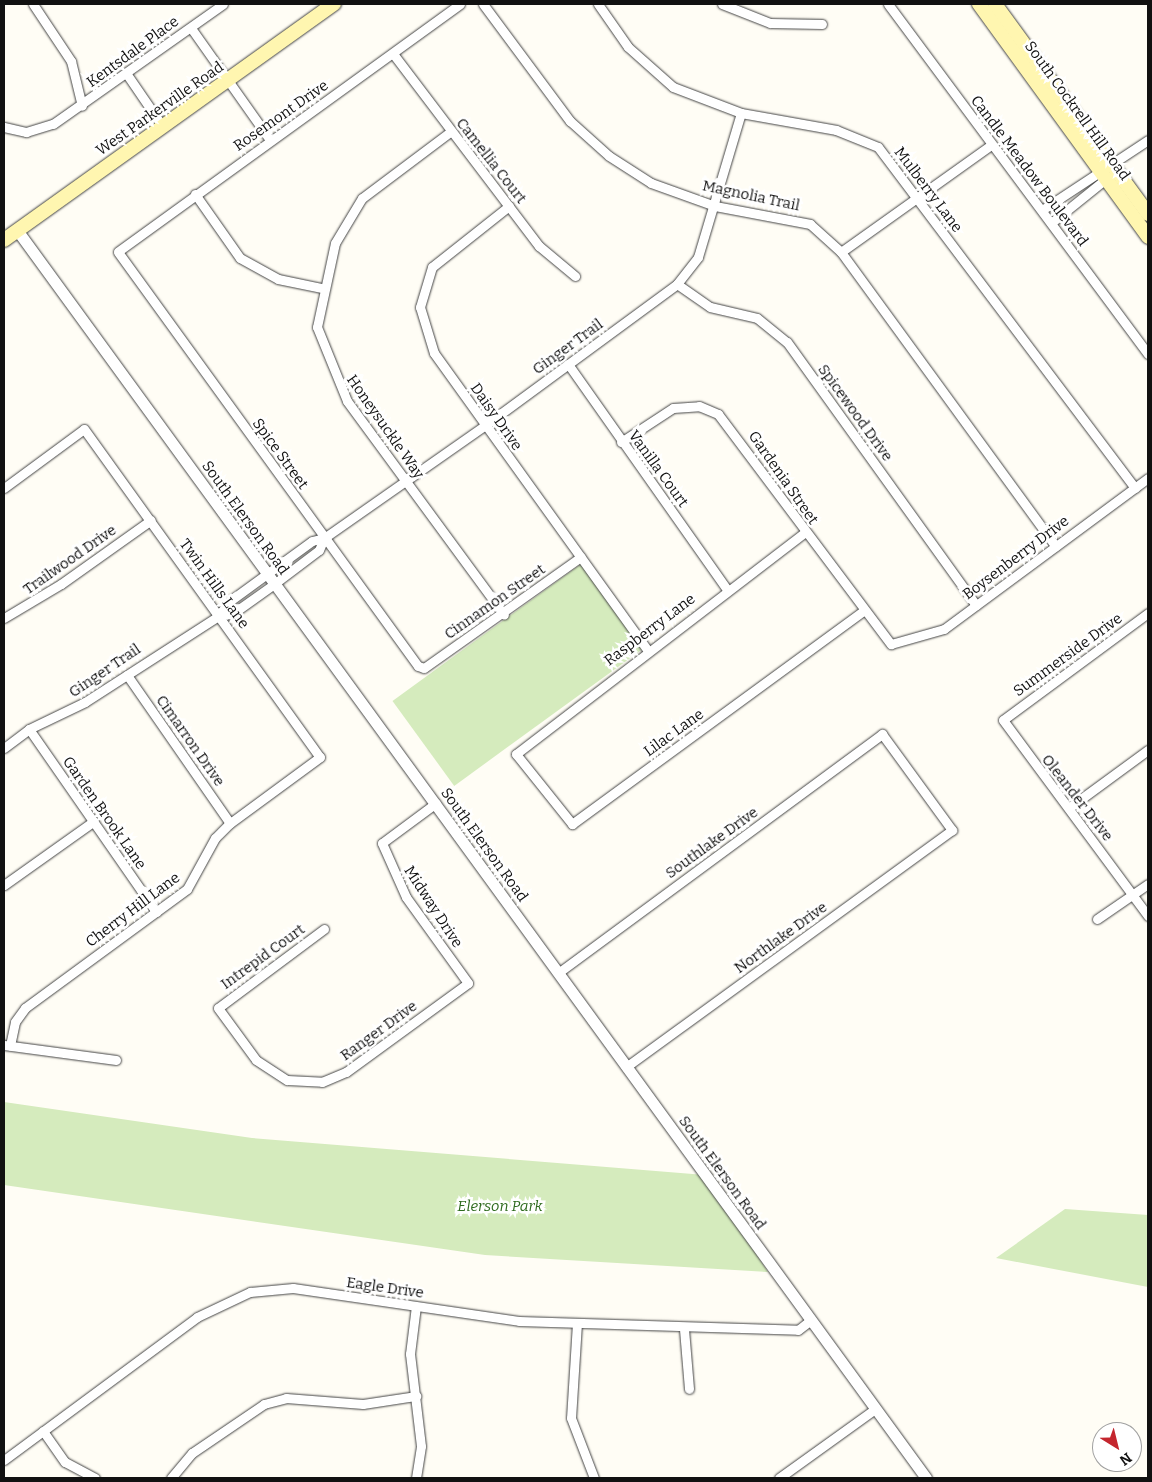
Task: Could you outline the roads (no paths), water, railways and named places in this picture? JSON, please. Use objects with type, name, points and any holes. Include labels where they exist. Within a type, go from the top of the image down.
[{"type":"main road","name":"West Parkerville Road","points":[[4,240],[229,81],[334,4]]},
{"type":"main road","name":"South Cockrell Hill Road","points":[[988,6],[1106,172],[1148,237]]},
{"type":"main road","name":"South Cockrell Hill Road","points":[[1106,172],[1148,214]]},
{"type":"street","points":[[33,4],[71,61],[82,106]]},
{"type":"street","name":"Kentsdale Place","points":[[4,128],[26,132],[53,124],[82,106],[223,4]]},
{"type":"street","name":"Rosemont Drive","points":[[118,252],[270,140],[394,55],[460,4]]},
{"type":"street","name":"Magnolia Trail","points":[[482,4],[570,122],[609,156],[651,183],[714,206],[810,224],[840,252],[1055,546]]},
{"type":"street","name":"Mulberry Lane","points":[[598,4],[628,47],[673,87],[741,113],[836,130],[878,147],[918,197],[1134,488]]},
{"type":"street","points":[[722,4],[770,23],[822,24]]},
{"type":"street","name":"Candle Meadow Boulevard","points":[[888,4],[1148,354]]},
{"type":"street","points":[[191,28],[270,140]]},
{"type":"street","name":"Camellia Court","points":[[394,55],[450,132],[538,246],[575,276]]},
{"type":"street","points":[[126,73],[163,127]]},
{"type":"street","name":"Ginger Trail","points":[[4,748],[29,729],[85,702],[220,615],[227,603],[312,541],[324,538],[406,481],[677,284],[698,257],[741,113]]},
{"type":"street","name":"Honeysuckle Way","points":[[450,132],[362,198],[335,243],[322,288],[317,327],[334,377],[406,481],[504,615]]},
{"type":"street","points":[[1051,222],[1106,172],[1148,140]]},
{"type":"street","points":[[840,252],[991,144]]},
{"type":"street","points":[[1042,210],[1106,172]]},
{"type":"street","points":[[195,194],[240,258],[278,279],[322,288]]},
{"type":"street","name":"Daisy Drive","points":[[509,206],[432,267],[420,307],[434,353],[484,426],[647,649]]},
{"type":"street","name":"South Elerson Road","points":[[17,230],[926,1478]]},
{"type":"street","name":"Spice Street","points":[[118,252],[418,666],[424,668]]},
{"type":"street","name":"Spicewood Drive","points":[[677,284],[710,307],[757,318],[787,342],[976,605]]},
{"type":"street","name":"Vanilla Court","points":[[568,364],[727,590]]},
{"type":"street","name":"Gardenia Street","points":[[622,442],[673,408],[699,406],[718,414],[804,533],[863,611],[891,644]]},
{"type":"street","name":"Twin Hills Lane","points":[[4,488],[84,428],[220,615],[320,757]]},
{"type":"street","name":"Boysenberry Drive","points":[[891,644],[944,629],[1148,478]]},
{"type":"street","name":"Trailwood Drive","points":[[4,618],[62,584],[150,520]]},
{"type":"street","name":"Raspberry Lane","points":[[516,754],[647,649],[804,533]]},
{"type":"street","name":"Ginger Trail","points":[[220,615],[232,614],[274,584],[319,550],[324,538]]},
{"type":"street","name":"Cinnamon Street","points":[[424,668],[504,615],[581,557]]},
{"type":"street","name":"Lilac Lane","points":[[516,754],[572,824],[863,611]]},
{"type":"street","name":"Summerside Drive","points":[[1004,720],[1148,613]]},
{"type":"street","name":"Cimarron Drive","points":[[127,675],[230,823]]},
{"type":"street","name":"Oleander Drive","points":[[1004,720],[1032,764],[1070,807],[1148,916]]},
{"type":"street","name":"Garden Brook Lane","points":[[29,729],[156,912]]},
{"type":"street","name":"Northlake Drive","points":[[626,1067],[952,830],[882,734]]},
{"type":"street","name":"Southlake Drive","points":[[558,973],[882,734]]},
{"type":"street","points":[[1070,807],[1148,750]]},
{"type":"street","name":"Cherry Hill Lane","points":[[7,1045],[15,1022],[25,1008],[187,889],[215,838],[230,823],[320,757]]},
{"type":"street","name":"Midway Drive","points":[[436,803],[382,843],[406,897],[468,983]]},
{"type":"street","points":[[4,885],[94,821]]},
{"type":"street","points":[[1097,919],[1148,884]]},
{"type":"street","name":"Intrepid Court","points":[[218,1008],[324,929]]},
{"type":"street","name":"Ranger Drive","points":[[218,1008],[256,1060],[276,1075],[298,1082],[322,1082],[346,1072],[468,983]]},
{"type":"street","points":[[7,1045],[116,1060]]},
{"type":"street","name":"Eagle Drive","points":[[4,1460],[196,1317],[237,1296],[294,1288],[519,1321],[684,1329],[798,1330],[811,1320]]},
{"type":"street","points":[[416,1306],[410,1354],[421,1446],[416,1478]]},
{"type":"street","points":[[577,1323],[571,1418],[594,1478]]},
{"type":"street","points":[[684,1329],[689,1390]]},
{"type":"street","points":[[171,1478],[192,1453],[264,1404],[286,1398],[363,1404],[416,1396]]},
{"type":"street","points":[[779,1478],[875,1409]]},
{"type":"street","points":[[43,1431],[65,1462],[95,1478]]},
{"type":"park label","name":"Elerson Park","points":[[500,1207]]}]
